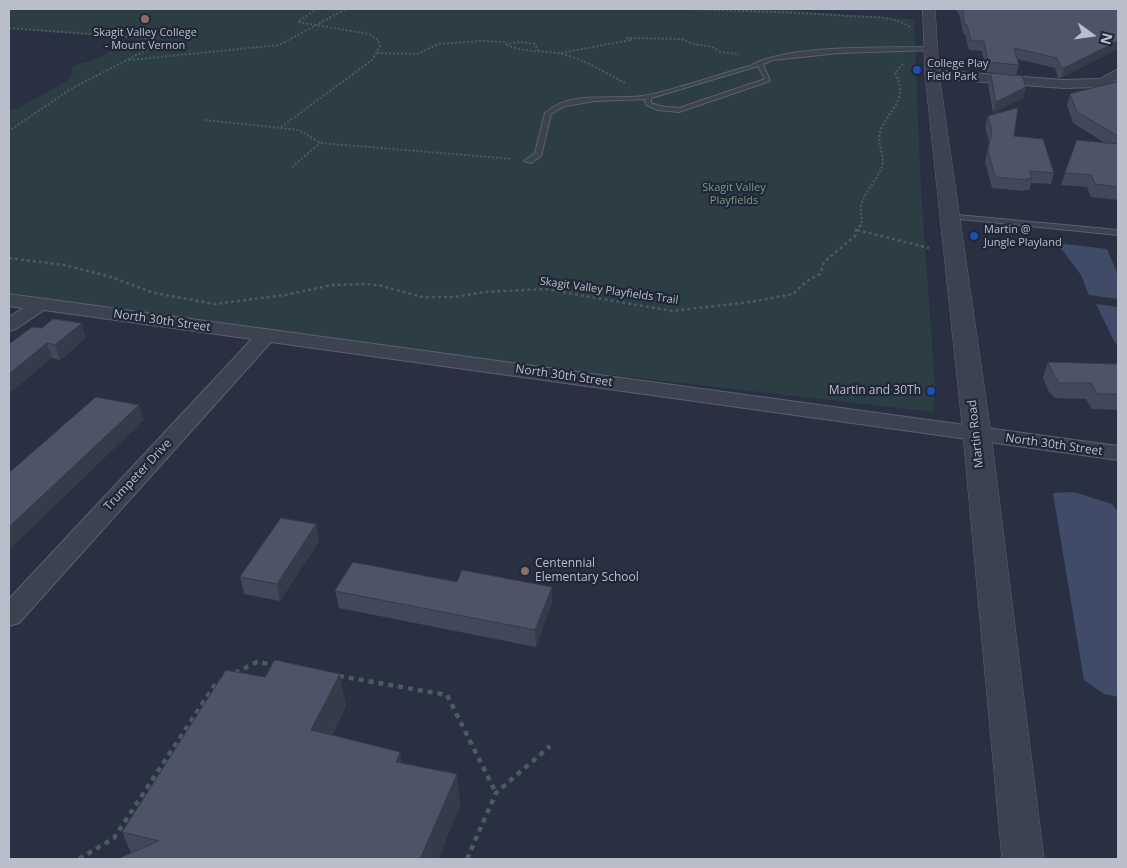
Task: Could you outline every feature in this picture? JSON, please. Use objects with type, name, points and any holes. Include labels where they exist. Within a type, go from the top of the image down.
[{"type":"street","name":"Martin Road","points":[[929,9],[932,74],[977,434],[1023,859]]},
{"type":"street","points":[[1103,82],[1118,73]]},
{"type":"street","points":[[932,74],[1063,84],[1103,82],[1118,88]]},
{"type":"street","name":"North 30th Street","points":[[9,300],[1118,454]]},
{"type":"street","points":[[9,325],[41,304]]},
{"type":"street","name":"Trumpeter Drive","points":[[9,616],[267,335]]},
{"type":"lane","points":[[528,161],[538,154],[548,113],[563,104],[595,99],[649,99],[779,57],[841,51],[931,49]]},
{"type":"lane","points":[[649,99],[658,108],[679,110],[768,80],[759,62]]},
{"type":"lane","points":[[950,216],[1118,233]]},
{"type":"path","points":[[281,128],[366,65],[377,53],[380,46],[378,40],[369,34],[319,24],[298,22],[317,9]]},
{"type":"path","points":[[127,60],[279,45],[346,9]]},
{"type":"path","points":[[690,9],[808,13],[903,22],[910,26],[910,49]]},
{"type":"path","points":[[9,28],[144,38],[156,42],[154,46],[57,98],[25,122],[9,131]]},
{"type":"path","points":[[560,54],[631,40],[627,38],[682,39],[693,44],[711,47],[725,54],[741,55],[759,62]]},
{"type":"path","points":[[377,53],[418,54],[431,46],[439,44],[480,41],[535,44],[539,50]]},
{"type":"path","points":[[510,42],[505,44],[512,49],[539,50],[582,60],[649,99]]},
{"type":"path","name":"Skagit Valley Playfields Trail","points":[[9,258],[64,265],[111,277],[154,293],[215,304],[285,295],[332,285],[363,284],[378,285],[422,297],[455,297],[484,292],[546,290],[672,311],[733,304],[793,294],[807,281],[820,274],[824,262],[855,236],[856,230],[862,224],[861,205],[883,165],[878,138],[881,128],[890,116],[901,94],[900,82],[895,73],[912,56],[910,49]]},
{"type":"path","points":[[205,120],[299,130],[320,143],[528,161]]},
{"type":"path","points":[[292,167],[320,143]]},
{"type":"path","points":[[856,230],[929,248]]},
{"type":"path","points":[[232,675],[257,662],[285,667]]},
{"type":"path","points":[[333,675],[448,695],[496,793]]},
{"type":"path","points":[[79,859],[114,838],[216,683],[224,679]]},
{"type":"path","points":[[467,859],[496,793],[550,746]]},
{"type":"green space","name":"Skagit Valley Playfields","points":[[9,9],[797,9],[794,11],[914,19],[921,192],[935,385],[933,412],[267,335],[9,292],[9,111],[21,107],[67,81],[72,75],[72,67],[94,60],[121,45],[135,42],[141,43],[147,48],[161,41],[9,29]]},
{"type":"water","points":[[1057,243],[1107,249],[1118,275],[1118,299],[1089,295],[1081,275]]},
{"type":"water","points":[[1096,304],[1118,307],[1118,344],[1115,343]]},
{"type":"water","points":[[1074,492],[1112,504],[1118,512],[1118,697],[1104,694],[1084,680],[1053,493]]},
{"type":"building","points":[[963,9],[1118,9],[1118,41],[1064,68],[1061,68],[1057,58],[1014,48],[1019,65],[988,62],[984,41],[971,41],[967,25],[965,25]]},
{"type":"building","points":[[991,73],[1022,76],[1026,87],[996,102]]},
{"type":"building","points":[[1117,82],[1118,136],[1077,112],[1070,94]]},
{"type":"building","points":[[1018,108],[1014,136],[1043,139],[1054,173],[1030,171],[1032,179],[1027,178],[1027,180],[995,177],[988,151],[992,131],[988,116]]},
{"type":"building","points":[[1077,140],[1118,144],[1118,187],[1095,184],[1091,175],[1065,173]]},
{"type":"building","points":[[53,319],[82,323],[55,345],[47,343],[9,374],[9,344],[32,327],[42,328]]},
{"type":"building","points":[[1048,362],[1118,364],[1118,394],[1097,394],[1091,383],[1060,383]]},
{"type":"building","points":[[96,397],[139,405],[9,527],[9,473]]},
{"type":"building","points":[[281,518],[316,524],[277,584],[240,577]]},
{"type":"building","points":[[353,562],[457,582],[462,570],[552,587],[535,630],[335,591]]},
{"type":"building","points":[[275,660],[340,674],[311,730],[400,752],[396,762],[457,774],[420,859],[117,859],[159,841],[122,832],[226,670],[265,677]]},
{"type":"place","name":"Skagit Valley College - Mount Vernon","points":[[145,19]]},
{"type":"place","name":"College Play Field Park","points":[[917,70]]},
{"type":"place","name":"Martin @ Jungle Playland","points":[[974,236]]},
{"type":"place","name":"Martin and 30Th","points":[[931,391]]},
{"type":"place","name":"Centennial Elementary School","points":[[525,571]]}]
